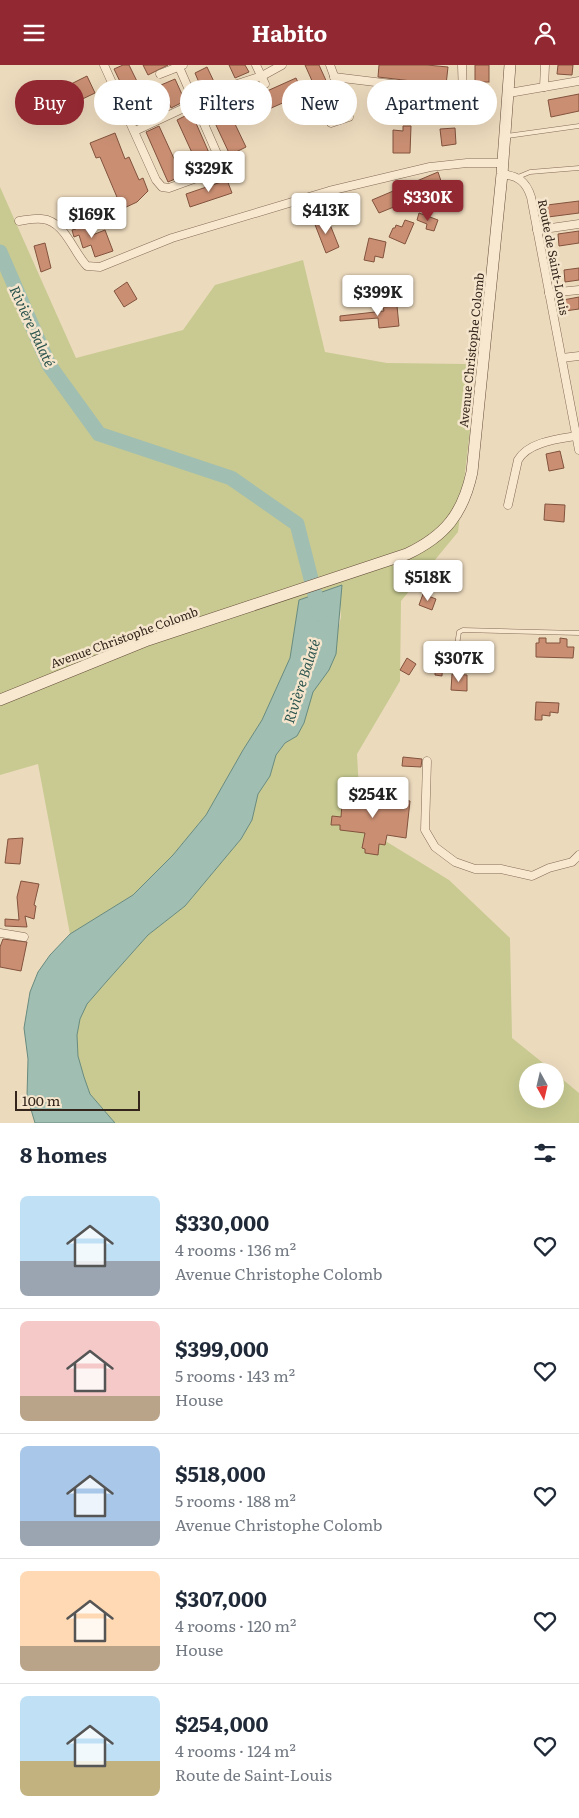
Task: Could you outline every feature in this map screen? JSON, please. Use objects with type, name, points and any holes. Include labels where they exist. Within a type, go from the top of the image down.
[{"type":"street","points":[[256,65],[263,80],[282,65]]},
{"type":"street","points":[[330,65],[335,80]]},
{"type":"street","points":[[462,65],[462,80]]},
{"type":"street","name":"Avenue Christophe Colomb","points":[[0,700],[148,640],[407,554],[434,539],[455,517],[469,489],[472,473],[503,168],[510,65]]},
{"type":"street","points":[[544,87],[545,65]]},
{"type":"street","points":[[105,66],[156,180],[162,187],[172,188],[213,172],[222,165],[205,125]]},
{"type":"street","points":[[160,75],[181,66],[187,80]]},
{"type":"street","points":[[334,77],[367,81]]},
{"type":"street","points":[[509,93],[579,81]]},
{"type":"street","points":[[135,131],[180,110]]},
{"type":"street","points":[[19,221],[39,218],[52,222],[68,239],[87,266],[100,267],[172,238],[348,187],[439,166],[467,163],[503,168],[518,177]]},
{"type":"street","name":"Route de Saint-Louis","points":[[518,177],[529,191],[579,449]]},
{"type":"street","points":[[537,230],[579,224]]},
{"type":"street","points":[[549,293],[579,290]]},
{"type":"street","points":[[562,358],[579,356]]},
{"type":"street","points":[[508,505],[518,460],[522,453],[535,446],[576,436]]},
{"type":"street","points":[[427,761],[425,831],[435,847],[456,862],[475,869],[501,869],[532,876],[550,868],[572,862],[579,855]]},
{"type":"street","points":[[0,933],[24,937]]},
{"type":"lane","points":[[505,137],[579,126]]},
{"type":"lane","points":[[518,177],[530,172],[579,168]]},
{"type":"lane","points":[[456,645],[459,632],[463,630],[579,633]]},
{"type":"green space","points":[[0,187],[76,358],[183,330],[215,285],[303,260],[325,352],[387,363],[467,364],[470,430],[458,532],[401,601],[400,681],[357,754],[361,826],[449,880],[510,938],[512,1038],[543,1063],[519,1063],[519,1108],[564,1108],[564,1080],[579,1093],[579,1123],[115,1123],[90,1094],[78,1056],[77,1035],[80,1019],[87,1004],[148,935],[185,906],[241,839],[252,820],[258,794],[270,776],[276,755],[285,743],[297,736],[304,723],[313,691],[329,670],[341,617],[342,585],[299,600],[290,658],[262,720],[206,815],[173,855],[133,895],[70,934],[38,764],[0,775]]},
{"type":"water","points":[[342,585],[336,654],[329,670],[313,692],[304,723],[297,736],[285,743],[276,755],[270,776],[258,794],[252,820],[241,839],[185,906],[148,935],[87,1004],[80,1019],[77,1035],[78,1056],[84,1077],[90,1094],[115,1123],[35,1123],[27,1096],[28,1059],[24,1028],[30,992],[38,972],[50,955],[70,934],[133,895],[173,855],[206,815],[262,720],[290,658],[299,600]]},
{"type":"building","points":[[123,65],[129,65],[136,80],[119,80],[114,69]]},
{"type":"building","points":[[143,65],[168,65],[148,75]]},
{"type":"building","points":[[229,65],[245,65],[249,72],[235,78]]},
{"type":"building","points":[[305,65],[319,65],[326,80],[312,80]]},
{"type":"building","points":[[379,65],[448,67],[447,80],[404,80],[378,77]]},
{"type":"building","points":[[475,65],[489,65],[489,80],[475,80]]},
{"type":"building","points":[[558,65],[573,65],[572,75],[557,74]]},
{"type":"building","points":[[207,67],[213,80],[198,80],[195,73]]},
{"type":"building","points":[[87,76],[94,93],[84,98],[84,80],[79,80]]},
{"type":"building","points":[[175,79],[180,90],[180,104],[171,108],[170,106],[170,81]]},
{"type":"building","points":[[282,84],[282,103],[272,108],[272,89]]},
{"type":"building","points":[[579,94],[579,111],[551,117],[548,100]]},
{"type":"building","points":[[180,118],[180,125],[197,125],[213,162],[199,168],[177,120]]},
{"type":"building","points":[[216,125],[235,125],[246,147],[230,155]]},
{"type":"building","points":[[159,126],[182,176],[168,182],[146,132]]},
{"type":"building","points":[[403,126],[411,126],[410,153],[393,153],[393,130],[403,131]]},
{"type":"building","points":[[455,128],[456,144],[442,146],[440,129]]},
{"type":"building","points":[[115,133],[125,159],[129,157],[139,180],[143,178],[148,191],[137,202],[122,209],[100,157],[96,158],[90,143]]},
{"type":"building","points":[[438,172],[443,187],[379,213],[372,200]]},
{"type":"building","points":[[227,180],[232,193],[190,207],[186,194]]},
{"type":"building","points":[[579,201],[579,213],[548,217],[547,205]]},
{"type":"building","points":[[419,213],[438,220],[434,231],[426,229],[427,224],[417,220]]},
{"type":"building","points":[[83,217],[90,236],[105,230],[113,251],[95,257],[91,245],[83,248],[79,235],[74,237],[72,230],[76,229],[73,221]]},
{"type":"building","points":[[327,217],[339,247],[326,253],[314,222]]},
{"type":"building","points":[[405,220],[414,223],[405,244],[389,237],[393,228],[396,225],[402,227]]},
{"type":"building","points":[[579,231],[579,243],[559,246],[558,234]]},
{"type":"building","points":[[369,238],[386,242],[383,258],[375,256],[374,262],[364,260]]},
{"type":"building","points":[[45,243],[51,268],[41,272],[34,246]]},
{"type":"building","points":[[579,268],[579,280],[565,282],[564,270]]},
{"type":"building","points":[[127,282],[137,299],[124,307],[114,291]]},
{"type":"building","points":[[579,297],[579,309],[565,311],[563,300]]},
{"type":"building","points":[[397,306],[399,326],[379,328],[378,318],[340,321],[340,316],[384,311],[383,307]]},
{"type":"building","points":[[560,451],[564,468],[549,471],[546,454]]},
{"type":"building","points":[[545,504],[565,505],[564,522],[544,520]]},
{"type":"building","points":[[423,594],[436,599],[432,610],[419,605]]},
{"type":"building","points":[[539,638],[546,638],[546,643],[560,643],[560,638],[567,639],[567,647],[574,647],[573,658],[536,657],[536,643],[539,643]]},
{"type":"building","points":[[436,657],[443,658],[442,676],[435,675]]},
{"type":"building","points":[[407,658],[416,664],[409,675],[400,670]]},
{"type":"building","points":[[452,674],[467,675],[467,691],[451,690]]},
{"type":"building","points":[[536,702],[559,703],[558,713],[550,712],[550,716],[542,715],[542,720],[535,720]]},
{"type":"building","points":[[403,757],[422,759],[421,767],[402,766]]},
{"type":"building","points":[[343,792],[410,801],[406,838],[387,835],[385,845],[379,844],[378,855],[365,853],[365,849],[362,848],[365,833],[340,830],[340,825],[331,825],[332,816],[341,817]]},
{"type":"building","points":[[23,838],[20,864],[5,863],[8,839]]},
{"type":"building","points":[[21,881],[39,884],[34,905],[36,906],[34,919],[25,916],[27,927],[5,926],[5,919],[19,920],[17,897]]},
{"type":"building","points":[[3,939],[27,942],[21,971],[0,967],[0,947]]},
{"type":"waterway","name":"Rivière Balaté","points":[[0,252],[49,365],[99,434],[231,478],[297,524],[320,614]]}]
